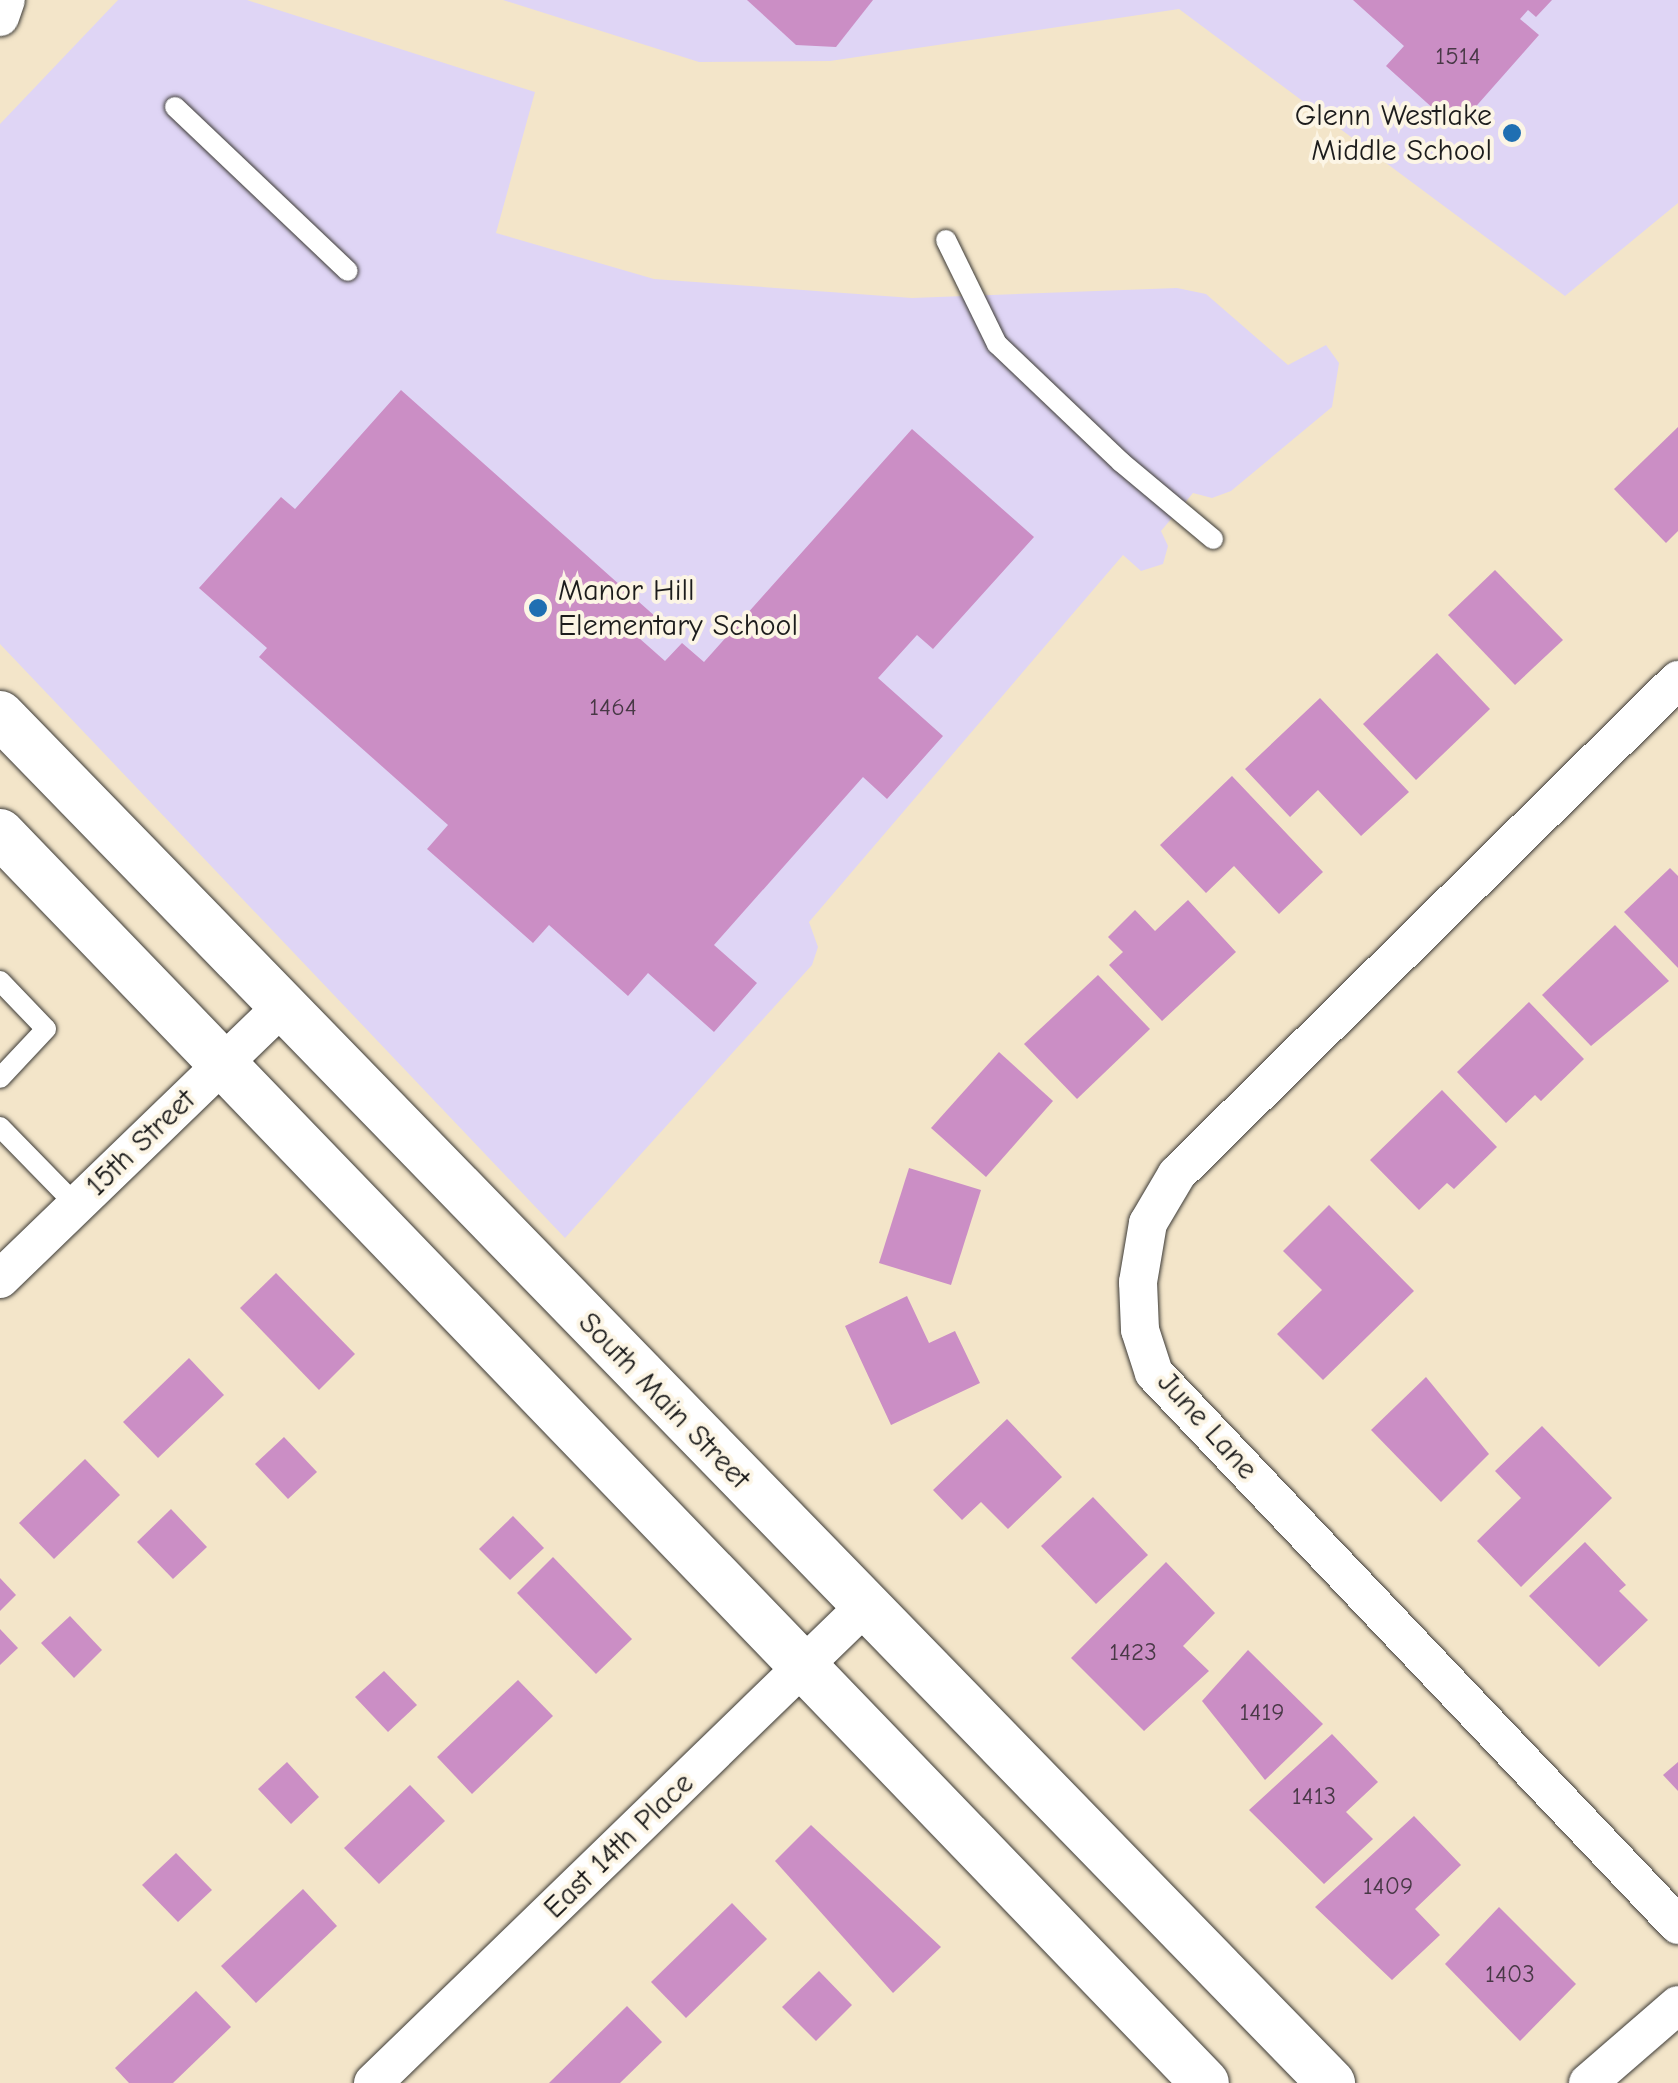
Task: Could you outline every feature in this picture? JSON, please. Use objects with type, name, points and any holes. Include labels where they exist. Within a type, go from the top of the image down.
[{"type":"street","points":[[0,16],[6,0]]},
{"type":"street","name":"June Lane","points":[[1678,680],[1177,1174],[1148,1223],[1138,1282],[1140,1330],[1154,1372],[1678,1925]]},
{"type":"street","name":"South Main Street","points":[[0,715],[864,1608],[1331,2083]]},
{"type":"street","points":[[0,833],[225,1062],[1205,2083]]},
{"type":"street","name":"15th Street","points":[[0,1279],[282,1007]]},
{"type":"street","name":"East 14th Place","points":[[374,2083],[864,1608]]},
{"type":"street","points":[[1588,2083],[1678,2005]]},
{"type":"lane","points":[[175,108],[348,271]]},
{"type":"lane","points":[[946,240],[997,344],[1121,462],[1213,539]]},
{"type":"lane","points":[[0,981],[46,1029],[0,1078]]},
{"type":"lane","points":[[0,1127],[76,1205]]},
{"type":"shaded area","name":"Manor Hill Elementary School","points":[[118,0],[247,0],[535,92],[496,233],[654,279],[912,298],[1177,288],[1206,294],[1288,365],[1326,345],[1339,363],[1332,407],[1231,491],[1212,498],[1193,493],[1161,531],[1168,546],[1163,564],[1141,571],[1123,555],[809,922],[818,947],[812,965],[565,1238],[0,644],[0,124]]},
{"type":"shaded area","name":"Glenn Westlake Middle School","points":[[503,0],[1678,0],[1678,203],[1565,296],[1179,9],[830,61],[699,62]]},
{"type":"building","points":[[747,0],[873,0],[836,47],[796,45]]},
{"type":"building","points":[[1353,0],[1552,0],[1536,17],[1528,10],[1520,19],[1539,35],[1456,129],[1386,66],[1404,46]]},
{"type":"building","name":"Manor Hill Elementary School","points":[[401,390],[657,618],[639,638],[665,661],[682,643],[704,662],[912,429],[1034,537],[933,649],[917,635],[878,678],[943,736],[887,799],[863,777],[714,945],[757,983],[714,1032],[648,973],[628,996],[549,925],[533,943],[427,849],[448,825],[259,657],[267,648],[199,588],[281,497],[295,509]]},
{"type":"building","points":[[1678,427],[1678,531],[1666,543],[1614,489]]},
{"type":"building","points":[[1495,570],[1563,640],[1515,685],[1448,615]]},
{"type":"building","points":[[1437,653],[1490,709],[1416,780],[1363,724]]},
{"type":"building","points":[[1320,698],[1409,792],[1361,836],[1318,790],[1290,817],[1245,769]]},
{"type":"building","points":[[1232,776],[1323,872],[1279,914],[1234,866],[1206,893],[1160,845]]},
{"type":"building","points":[[1670,868],[1678,876],[1678,968],[1624,912]]},
{"type":"building","points":[[1188,900],[1236,952],[1162,1021],[1109,965],[1123,952],[1108,937],[1135,910],[1155,931]]},
{"type":"building","points":[[1615,925],[1669,981],[1591,1046],[1542,995]]},
{"type":"building","points":[[1098,975],[1150,1029],[1077,1099],[1024,1044]]},
{"type":"building","points":[[1529,1002],[1584,1059],[1541,1101],[1535,1095],[1506,1123],[1457,1072]]},
{"type":"building","points":[[999,1052],[1053,1101],[986,1177],[931,1128]]},
{"type":"building","points":[[1442,1090],[1497,1147],[1454,1189],[1447,1183],[1419,1210],[1370,1160]]},
{"type":"building","points":[[909,1168],[981,1190],[951,1285],[879,1263]]},
{"type":"building","points":[[1329,1205],[1414,1291],[1323,1380],[1277,1334],[1322,1290],[1283,1251]]},
{"type":"building","points":[[276,1273],[355,1354],[319,1390],[240,1308]]},
{"type":"building","points":[[907,1296],[929,1343],[955,1331],[980,1383],[891,1425],[845,1326]]},
{"type":"building","points":[[189,1358],[224,1395],[158,1458],[123,1422]]},
{"type":"building","points":[[1426,1377],[1489,1454],[1441,1502],[1371,1430]]},
{"type":"building","points":[[1007,1419],[1062,1477],[1008,1529],[981,1502],[962,1520],[933,1490]]},
{"type":"building","points":[[1542,1426],[1612,1498],[1521,1587],[1477,1541],[1521,1498],[1495,1471]]},
{"type":"building","points":[[284,1437],[317,1472],[288,1499],[255,1464]]},
{"type":"building","points":[[85,1459],[120,1495],[54,1559],[19,1523]]},
{"type":"building","points":[[1093,1497],[1148,1555],[1096,1604],[1041,1546]]},
{"type":"building","points":[[171,1509],[207,1547],[173,1579],[137,1542]]},
{"type":"building","points":[[513,1516],[544,1548],[510,1580],[479,1549]]},
{"type":"building","points":[[1585,1542],[1626,1585],[1619,1591],[1648,1620],[1599,1667],[1529,1596]]},
{"type":"building","points":[[553,1557],[632,1639],[596,1674],[517,1593]]},
{"type":"building","points":[[1166,1562],[1215,1613],[1183,1646],[1209,1671],[1144,1731],[1071,1658]]},
{"type":"building","points":[[0,1578],[16,1595],[0,1611]]},
{"type":"building","points":[[70,1616],[102,1650],[74,1678],[41,1643]]},
{"type":"building","points":[[0,1629],[18,1648],[0,1665]]},
{"type":"building","points":[[1248,1650],[1323,1724],[1265,1780],[1202,1701]]},
{"type":"building","points":[[384,1671],[417,1705],[388,1732],[355,1697]]},
{"type":"building","points":[[518,1680],[553,1716],[472,1794],[437,1757]]},
{"type":"building","points":[[1332,1734],[1378,1782],[1346,1812],[1373,1839],[1324,1884],[1249,1810]]},
{"type":"building","points":[[287,1762],[319,1797],[291,1824],[258,1789]]},
{"type":"building","points":[[1678,1762],[1678,1791],[1663,1775]]},
{"type":"building","points":[[410,1785],[445,1821],[379,1884],[344,1848]]},
{"type":"building","points":[[1414,1816],[1461,1865],[1415,1909],[1440,1935],[1392,1980],[1315,1907]]},
{"type":"building","points":[[811,1825],[941,1947],[893,1993],[775,1861]]},
{"type":"building","points":[[176,1853],[212,1890],[178,1922],[142,1885]]},
{"type":"building","points":[[303,1889],[337,1926],[256,2003],[221,1966]]},
{"type":"building","points":[[732,1903],[767,1939],[686,2018],[651,1982]]},
{"type":"building","points":[[1499,1907],[1576,1984],[1520,2041],[1445,1964]]},
{"type":"building","points":[[819,1971],[852,2005],[816,2041],[782,2007]]},
{"type":"building","points":[[196,1991],[231,2027],[173,2083],[129,2083],[115,2068]]},
{"type":"building","points":[[627,2006],[662,2042],[620,2083],[549,2083]]},
{"type":"place","name":"Glenn Westlake Middle School","points":[[1512,133]]},
{"type":"place","name":"Manor Hill Elementary School","points":[[538,608]]}]
